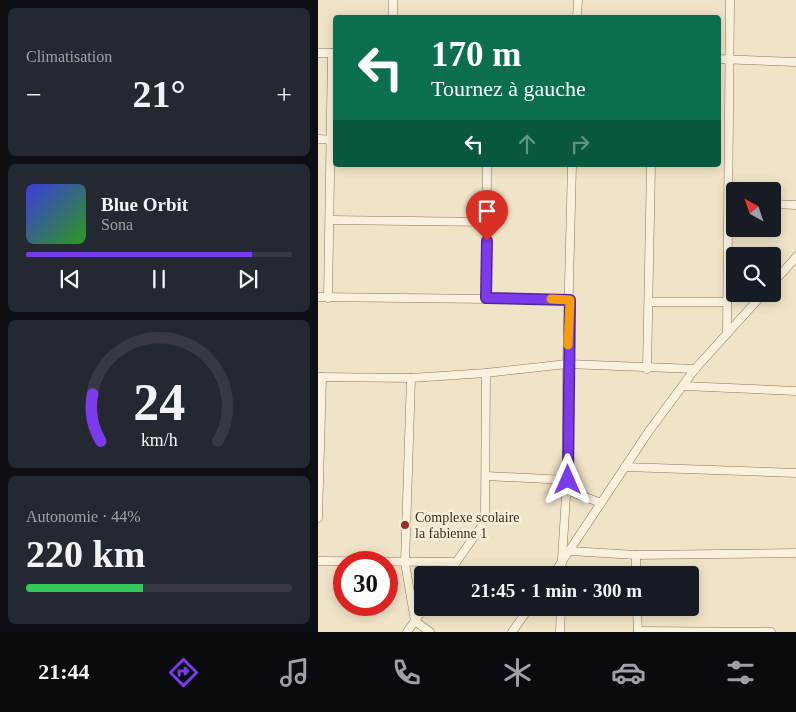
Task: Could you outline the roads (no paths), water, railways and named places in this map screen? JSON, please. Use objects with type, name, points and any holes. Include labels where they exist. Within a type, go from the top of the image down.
[{"type":"street","points":[[393,0],[393,15]]},
{"type":"street","points":[[577,15],[578,0]]},
{"type":"street","points":[[730,0],[728,59],[730,182]]},
{"type":"street","points":[[318,52],[333,53]]},
{"type":"street","points":[[721,59],[796,62]]},
{"type":"street","points":[[318,139],[333,139],[328,298]]},
{"type":"street","points":[[721,145],[728,145]]},
{"type":"street","points":[[486,298],[487,167]]},
{"type":"street","points":[[562,566],[568,480],[567,364],[572,167]]},
{"type":"street","points":[[647,369],[650,302],[651,167]]},
{"type":"street","points":[[781,204],[796,205]]},
{"type":"street","points":[[330,220],[487,222]]},
{"type":"street","points":[[781,274],[796,256]]},
{"type":"street","points":[[318,297],[570,300]]},
{"type":"street","points":[[650,302],[726,302]]},
{"type":"street","points":[[727,302],[727,334]]},
{"type":"street","points":[[560,566],[625,467],[695,369],[756,302]]},
{"type":"street","points":[[318,518],[320,377],[411,378],[486,373],[567,364],[647,369],[695,369]]},
{"type":"street","points":[[453,566],[484,522],[486,373]]},
{"type":"street","points":[[411,378],[405,563],[415,622],[430,632]]},
{"type":"street","points":[[684,386],[796,391]]},
{"type":"street","points":[[625,467],[796,473]]},
{"type":"street","points":[[486,476],[568,480]]},
{"type":"street","points":[[567,490],[601,504]]},
{"type":"street","points":[[570,550],[636,555],[796,553]]},
{"type":"street","points":[[636,555],[636,566]]},
{"type":"street","points":[[318,561],[456,562]]},
{"type":"street","points":[[407,632],[419,616]]},
{"type":"street","points":[[512,632],[523,616]]},
{"type":"street","points":[[560,632],[561,616]]},
{"type":"street","points":[[637,616],[638,632],[771,632]]},
{"type":"place","name":"Complexe scolaire la fabienne 1","points":[[405,525]]}]
